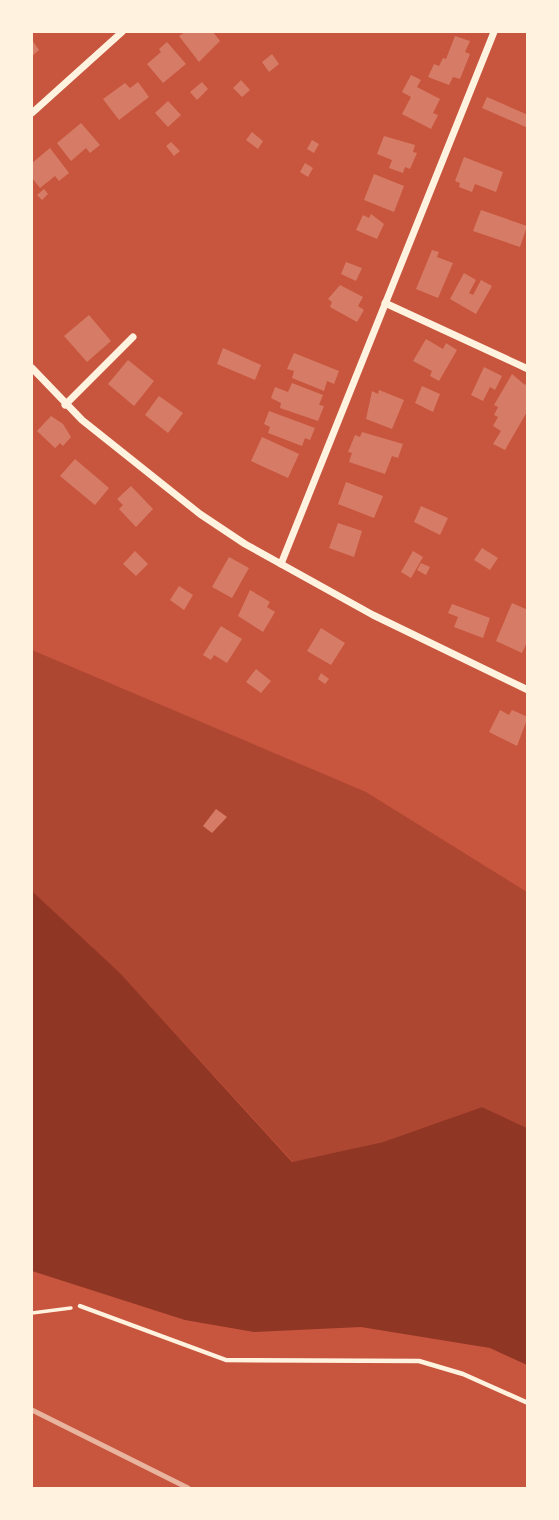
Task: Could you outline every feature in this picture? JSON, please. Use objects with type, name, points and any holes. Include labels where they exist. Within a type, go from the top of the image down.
[{"type":"street","points":[[32,113],[122,32]]},
{"type":"street","points":[[281,564],[494,32]]},
{"type":"street","points":[[385,303],[527,369]]},
{"type":"street","points":[[65,405],[133,337]]},
{"type":"street","points":[[32,368],[65,405],[200,514],[281,564],[373,615],[527,690]]},
{"type":"lane","points":[[80,1306],[226,1360],[419,1361],[463,1374],[527,1403]]},
{"type":"path","points":[[32,1313],[80,1306]]},
{"type":"shaded area","points":[[32,650],[366,792],[527,892],[527,1128],[482,1107],[383,1142],[293,1162],[120,973],[32,891]]},
{"type":"shaded area","points":[[32,891],[120,973],[292,1162],[383,1142],[482,1107],[527,1128],[527,1365],[490,1348],[361,1327],[254,1332],[185,1320],[32,1271]]},
{"type":"building","points":[[185,32],[213,32],[220,41],[199,62],[179,36]]},
{"type":"building","points":[[455,36],[470,41],[465,52],[470,54],[460,79],[453,77],[449,85],[428,77],[434,64],[439,66],[443,58],[446,59]]},
{"type":"building","points":[[32,40],[39,50],[32,56]]},
{"type":"building","points":[[167,42],[186,64],[163,83],[147,64],[161,52],[159,49]]},
{"type":"building","points":[[272,54],[279,64],[269,72],[262,62]]},
{"type":"building","points":[[411,75],[421,80],[417,87],[440,99],[433,113],[438,115],[431,129],[402,114],[411,97],[402,92]]},
{"type":"building","points":[[241,80],[250,90],[242,97],[233,88]]},
{"type":"building","points":[[138,82],[149,97],[119,120],[103,99],[125,83],[130,88]]},
{"type":"building","points":[[202,82],[208,89],[197,100],[190,92]]},
{"type":"building","points":[[487,97],[528,115],[528,128],[482,108]]},
{"type":"building","points":[[168,101],[181,115],[168,127],[155,113]]},
{"type":"building","points":[[81,123],[100,145],[90,153],[86,148],[71,161],[57,143]]},
{"type":"building","points":[[252,132],[263,141],[258,149],[246,140]]},
{"type":"building","points":[[384,136],[415,145],[413,152],[417,153],[410,169],[405,167],[403,173],[389,168],[392,160],[377,154]]},
{"type":"building","points":[[312,140],[319,144],[314,153],[307,149]]},
{"type":"building","points":[[171,142],[180,151],[174,156],[166,146]]},
{"type":"building","points":[[50,148],[69,173],[59,181],[55,176],[40,188],[32,178],[32,163]]},
{"type":"building","points":[[464,157],[503,172],[496,192],[475,184],[472,192],[459,187],[460,183],[455,181]]},
{"type":"building","points":[[305,163],[313,168],[308,177],[300,172]]},
{"type":"building","points":[[374,174],[404,186],[394,212],[364,200]]},
{"type":"building","points":[[44,189],[48,194],[42,200],[37,195]]},
{"type":"building","points":[[481,210],[527,226],[520,247],[473,231]]},
{"type":"building","points":[[371,214],[384,224],[377,239],[356,230],[363,215],[369,218]]},
{"type":"building","points":[[432,250],[439,252],[437,257],[453,263],[438,298],[416,289]]},
{"type":"building","points":[[346,262],[362,268],[356,281],[341,274]]},
{"type":"building","points":[[464,273],[476,280],[469,293],[473,295],[481,280],[492,286],[476,314],[450,299]]},
{"type":"building","points":[[340,285],[363,297],[358,306],[364,310],[357,322],[330,307],[332,302],[328,299]]},
{"type":"building","points":[[89,315],[111,341],[87,362],[64,336]]},
{"type":"building","points":[[426,339],[443,349],[446,343],[457,350],[439,381],[430,376],[432,371],[413,361]]},
{"type":"building","points":[[223,348],[261,365],[255,380],[217,364]]},
{"type":"building","points":[[294,353],[339,371],[334,384],[327,381],[324,391],[292,378],[294,371],[287,369]]},
{"type":"building","points":[[128,360],[154,381],[134,406],[108,384]]},
{"type":"building","points":[[484,367],[502,376],[495,390],[490,387],[483,401],[471,395]]},
{"type":"building","points":[[512,374],[525,385],[528,380],[528,410],[505,450],[493,444],[501,431],[493,426],[498,417],[494,415],[498,407],[494,405]]},
{"type":"building","points":[[292,383],[323,395],[319,405],[324,406],[318,421],[280,408],[281,403],[271,398],[275,387],[288,392]]},
{"type":"building","points":[[422,386],[440,394],[433,412],[415,403]]},
{"type":"building","points":[[379,390],[404,400],[392,429],[366,419],[372,391],[378,394]]},
{"type":"building","points":[[159,396],[183,413],[168,433],[145,415]]},
{"type":"building","points":[[269,411],[315,428],[310,440],[305,438],[302,446],[268,433],[270,427],[264,424]]},
{"type":"building","points":[[51,416],[63,424],[71,437],[63,446],[60,443],[55,448],[37,431]]},
{"type":"building","points":[[362,432],[403,444],[398,458],[392,456],[385,474],[349,462],[352,453],[348,452],[355,435],[360,437]]},
{"type":"building","points":[[262,437],[299,454],[288,478],[251,461]]},
{"type":"building","points":[[75,459],[109,488],[95,505],[60,476]]},
{"type":"building","points":[[346,482],[383,496],[374,518],[338,504]]},
{"type":"building","points":[[131,486],[153,509],[136,527],[119,509],[123,505],[117,499]]},
{"type":"building","points":[[421,506],[448,518],[440,535],[414,522]]},
{"type":"building","points":[[338,523],[362,531],[354,557],[329,548]]},
{"type":"building","points":[[482,548],[498,558],[490,570],[474,560]]},
{"type":"building","points":[[135,551],[148,564],[136,576],[123,564]]},
{"type":"building","points":[[413,551],[423,557],[411,578],[401,572]]},
{"type":"building","points":[[229,557],[249,568],[232,598],[212,587]]},
{"type":"building","points":[[421,563],[430,567],[426,575],[417,570]]},
{"type":"building","points":[[179,586],[193,595],[184,610],[170,600]]},
{"type":"building","points":[[250,590],[270,602],[267,607],[275,612],[263,632],[238,616]]},
{"type":"building","points":[[512,603],[528,610],[528,640],[522,653],[496,641]]},
{"type":"building","points":[[452,604],[490,618],[483,638],[454,627],[458,617],[448,613]]},
{"type":"building","points":[[221,626],[242,639],[227,663],[214,655],[211,660],[203,655]]},
{"type":"building","points":[[321,628],[345,643],[331,665],[307,651]]},
{"type":"building","points":[[256,669],[271,681],[261,693],[246,682]]},
{"type":"building","points":[[321,673],[329,679],[325,684],[318,679]]},
{"type":"building","points":[[500,710],[509,715],[512,710],[528,717],[517,746],[489,732]]},
{"type":"building","points":[[216,809],[227,817],[212,833],[203,826]]},
{"type":"railway","points":[[32,1410],[188,1488]]}]
